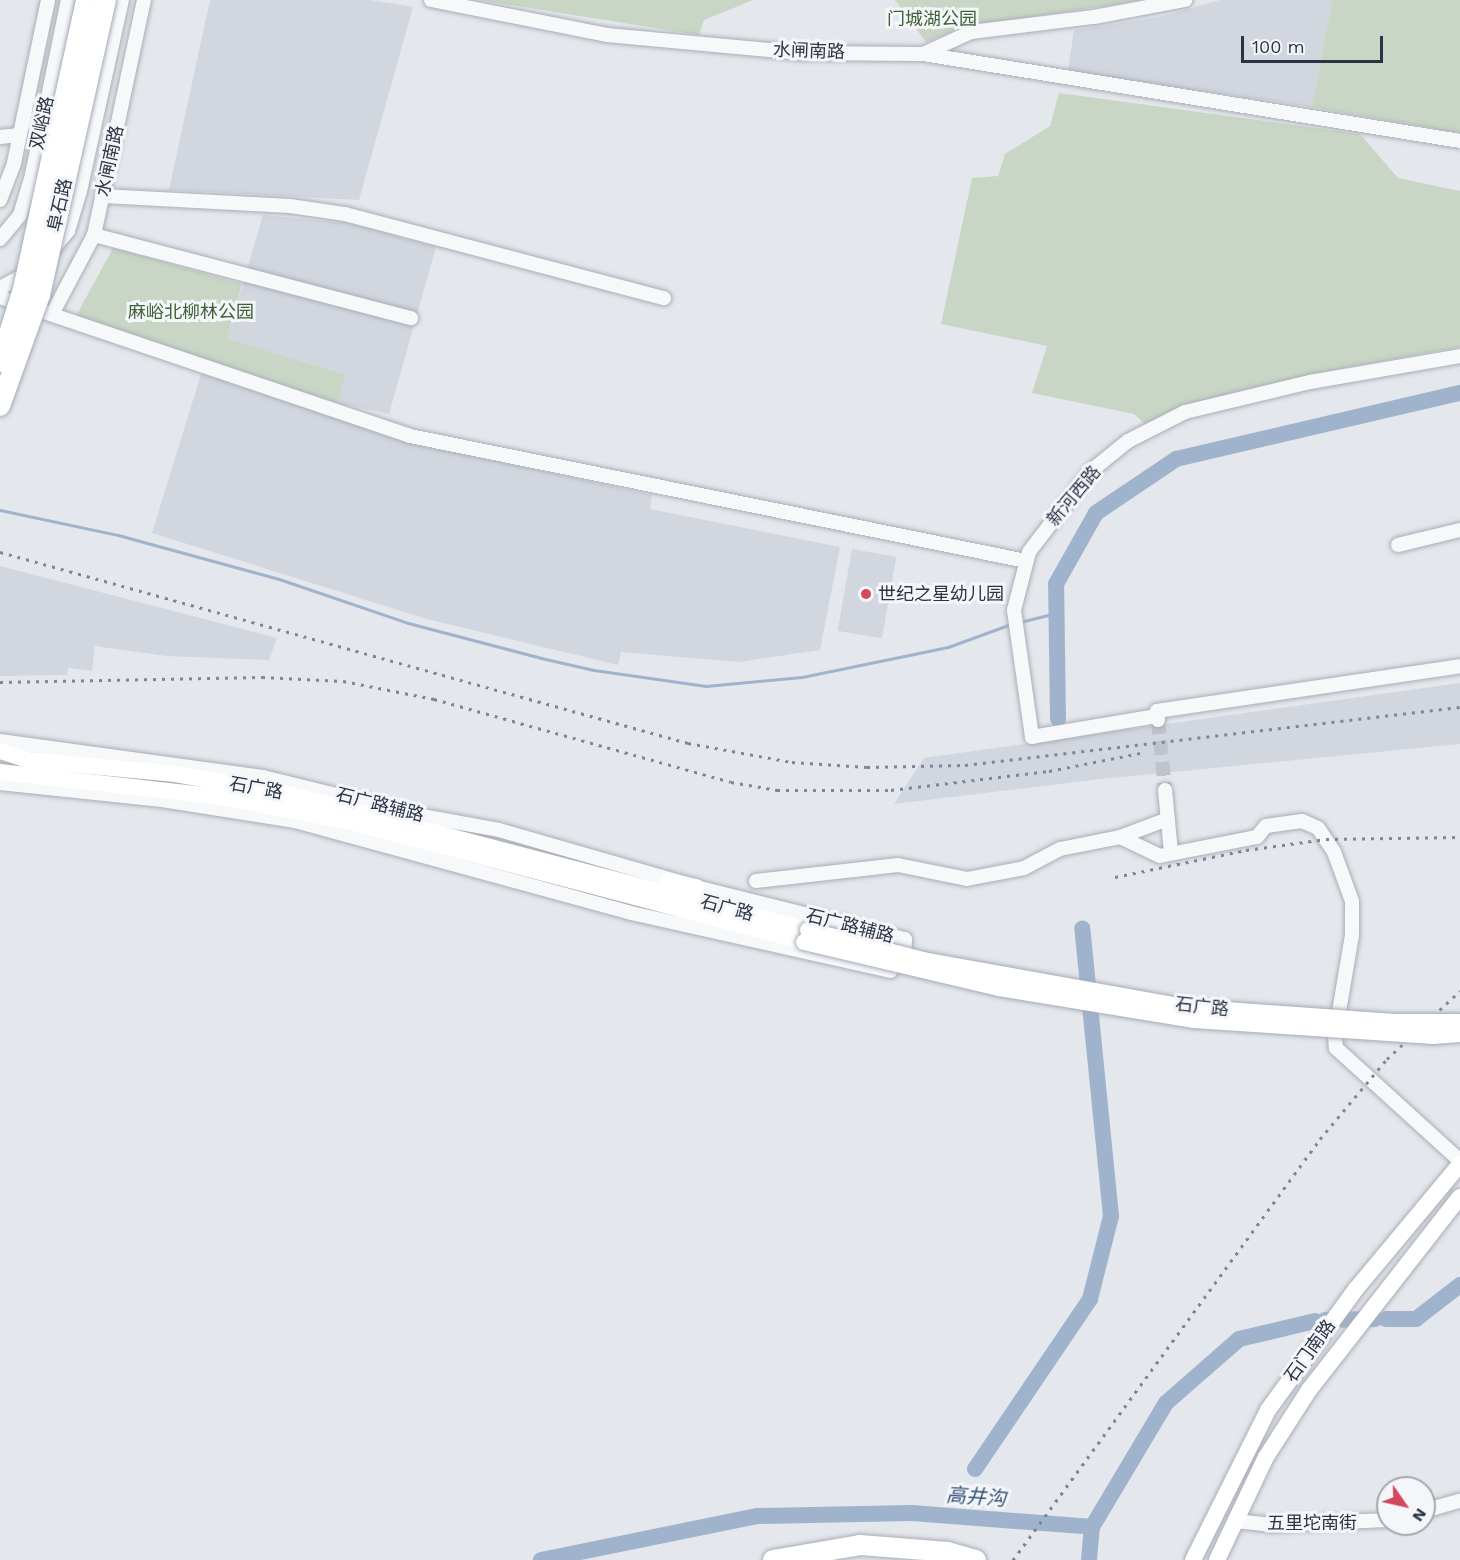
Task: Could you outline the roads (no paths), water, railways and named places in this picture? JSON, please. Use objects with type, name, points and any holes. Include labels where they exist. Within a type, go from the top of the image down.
[{"type":"highway","name":"阜石路","points":[[0,362],[23,289],[86,0]]},
{"type":"highway","name":"阜石路","points":[[0,406],[40,295],[106,0]]},
{"type":"highway","points":[[773,1560],[860,1545],[926,1549],[976,1560]]},
{"type":"highway","points":[[812,1560],[875,1554],[942,1560]]},
{"type":"main road","name":"石广路","points":[[0,752],[25,768],[280,807],[806,936],[923,960],[1184,1007],[1394,1022],[1460,1022]]},
{"type":"main road","name":"石广路","points":[[0,772],[25,768],[175,774],[262,789],[453,836],[999,988],[1194,1020],[1433,1036],[1460,1034]]},
{"type":"main road","points":[[453,836],[535,849],[696,887]]},
{"type":"main road","points":[[533,869],[636,907],[718,930]]},
{"type":"main road","name":"石门南路","points":[[1193,1560],[1268,1410],[1308,1351],[1356,1289],[1460,1163]]},
{"type":"main road","name":"石门南路","points":[[1217,1560],[1266,1457],[1342,1347],[1460,1197]]},
{"type":"street","points":[[0,200],[14,163],[48,0]]},
{"type":"street","name":"双峪路","points":[[0,239],[20,215],[68,0]]},
{"type":"street","points":[[0,288],[34,270],[68,231],[123,0]]},
{"type":"street","name":"水闸南路","points":[[52,314],[94,235],[144,0]]},
{"type":"street","name":"水闸南路","points":[[431,0],[607,34],[801,53],[923,54],[971,32],[1094,17],[1185,0]]},
{"type":"street","points":[[923,54],[1460,141]]},
{"type":"street","points":[[0,137],[19,135]]},
{"type":"street","points":[[103,196],[290,206],[345,214],[664,298]]},
{"type":"street","points":[[94,235],[411,318]]},
{"type":"street","points":[[0,297],[410,436],[1026,561]]},
{"type":"street","name":"新河西路","points":[[1460,356],[1310,382],[1185,412],[1128,441],[1091,471],[1029,552],[1014,614],[1032,737],[1157,718],[1157,711],[1460,666]]},
{"type":"street","points":[[1398,545],[1460,530]]},
{"type":"street","name":"石广路辅路","points":[[0,741],[190,765],[303,786],[540,840],[696,887],[905,939],[904,973],[718,930],[631,913],[295,821],[162,800],[0,783]]},
{"type":"street","points":[[1165,790],[1171,852]]},
{"type":"street","points":[[756,881],[898,865],[967,879],[1024,868],[1060,849],[1120,837],[1168,819]]},
{"type":"street","points":[[1120,837],[1160,856],[1171,852],[1257,837],[1266,826],[1302,821],[1318,828],[1338,860],[1352,901],[1352,935],[1335,1035],[1336,1048],[1460,1163]]},
{"type":"street","points":[[1436,1508],[1460,1501]]},
{"type":"street","name":"五里坨南街","points":[[1235,1521],[1271,1525],[1376,1521]]},
{"type":"waterway","points":[[1058,719],[1056,584],[1096,513],[1176,459],[1460,393]]},
{"type":"waterway","points":[[0,510],[118,535],[279,579],[408,623],[541,658],[594,670],[706,686],[802,677],[948,647],[1011,624]]},
{"type":"waterway","points":[[1020,622],[1057,613]]},
{"type":"waterway","points":[[975,1469],[1090,1299],[1111,1216],[1082,928]]},
{"type":"waterway","name":"高井沟","points":[[1386,1319],[1416,1319],[1460,1285]]},
{"type":"waterway","name":"高井沟","points":[[1325,1320],[1375,1319]]},
{"type":"waterway","name":"高井沟","points":[[541,1560],[757,1516],[912,1513],[1092,1527],[1166,1403],[1239,1339],[1315,1321]]},
{"type":"waterway","points":[[1089,1560],[1092,1527]]},
{"type":"tunnel","points":[[1158,720],[1165,790]]},
{"type":"railway","points":[[0,552],[688,743],[792,762],[867,767],[965,765],[1460,707]]},
{"type":"railway","points":[[0,682],[262,677],[343,681],[434,699],[731,782],[777,790],[891,790],[1049,771],[1141,753]]},
{"type":"railway","points":[[1115,877],[1246,850],[1326,839],[1460,837]]},
{"type":"railway","points":[[1013,1560],[1320,1139],[1387,1059],[1460,991]]},
{"type":"place","name":"世纪之星幼儿园","points":[[866,594]]},
{"type":"park label","name":"门城湖公园","points":[[932,19]]},
{"type":"park label","name":"麻峪北柳林公园","points":[[191,312]]}]
